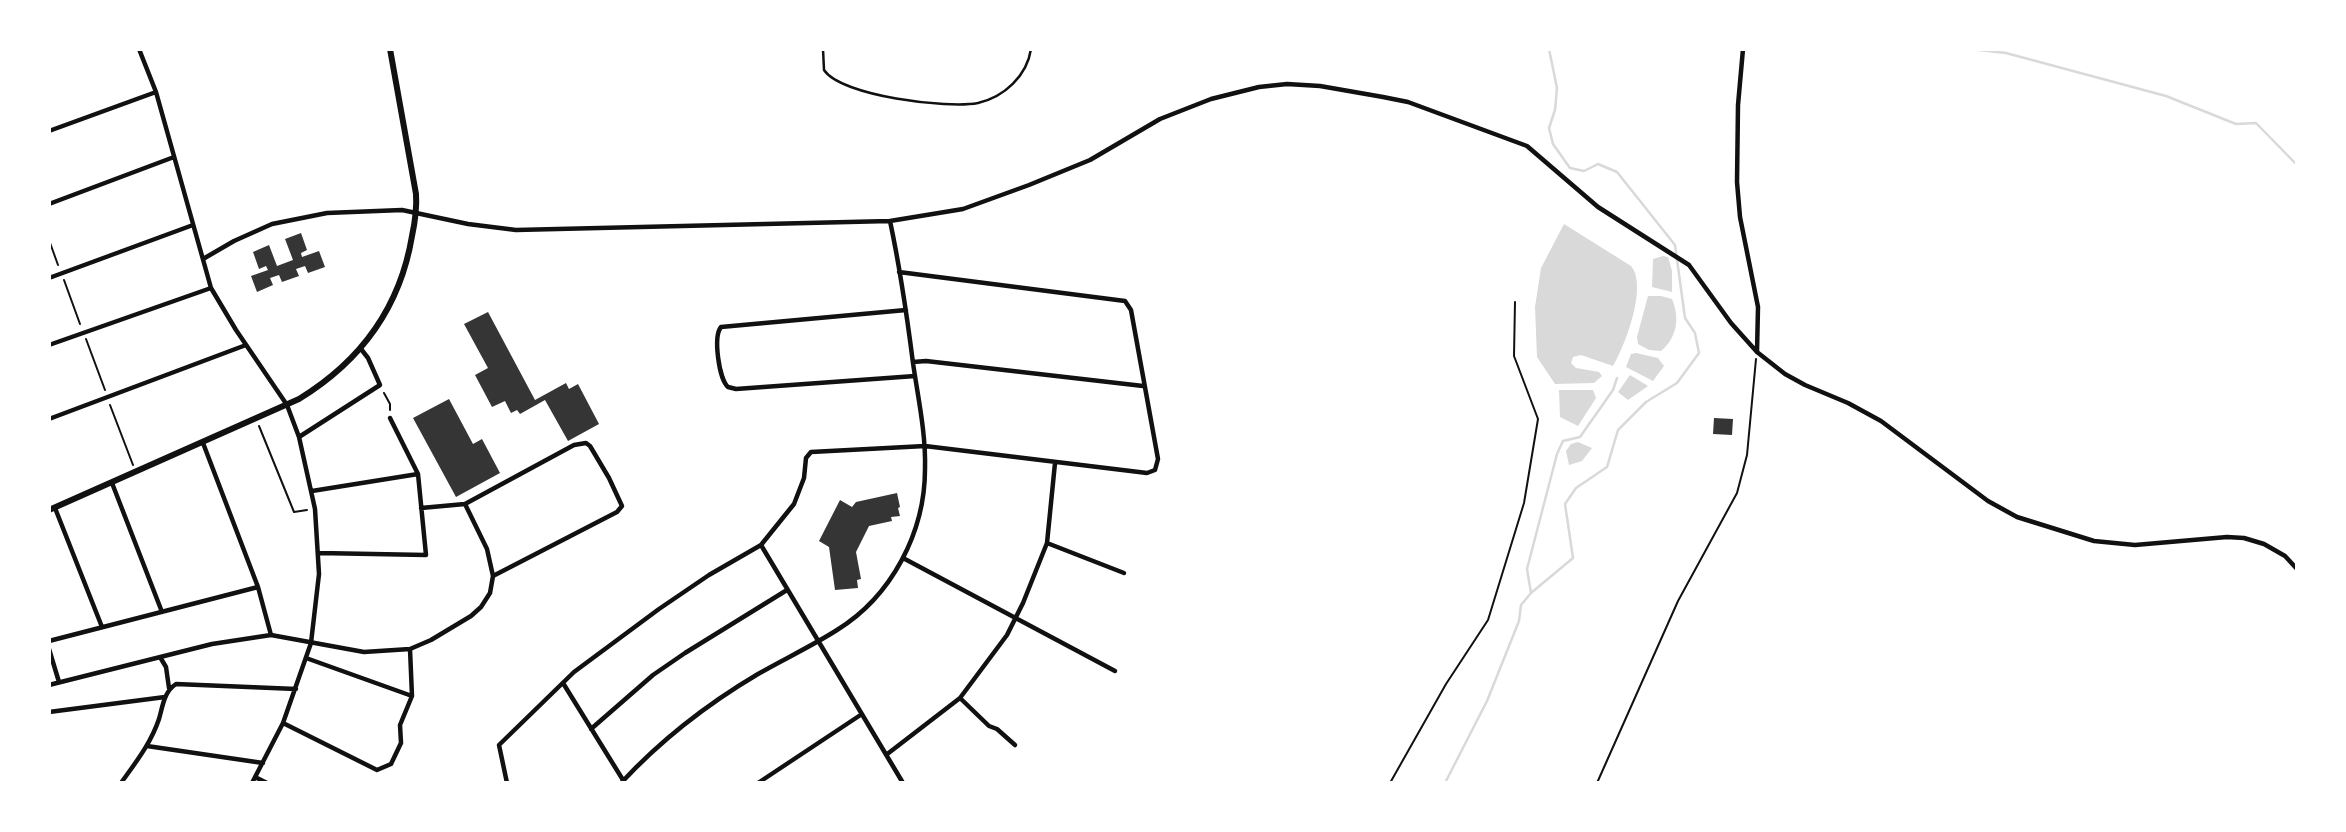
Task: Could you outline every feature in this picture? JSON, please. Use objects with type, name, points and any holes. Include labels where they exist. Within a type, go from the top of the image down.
[{"type":"street","points":[[139,49],[156,92],[211,288],[287,405],[299,437],[315,509],[319,553],[317,608],[312,643],[283,723],[253,783]]},
{"type":"street","points":[[102,627],[52,509],[257,419],[316,389],[361,349],[401,285],[417,202],[390,49]]},
{"type":"street","points":[[1743,49],[1738,105],[1737,182],[1740,217],[1758,307],[1757,352]]},
{"type":"street","points":[[203,259],[272,224],[327,213],[402,210],[468,225],[516,230],[890,221],[963,209],[1074,168],[1160,119],[1186,109],[1259,87],[1287,84],[1320,86],[1408,102],[1527,146],[1598,207],[1689,265],[1731,323],[1757,352],[1785,374],[1881,421],[1988,501],[2017,517],[2094,541],[2135,545],[2244,538],[2264,544],[2285,556],[2297,569]]},
{"type":"street","points":[[49,131],[156,92]]},
{"type":"street","points":[[49,204],[174,157]]},
{"type":"street","points":[[563,683],[622,782],[655,751],[715,703],[863,611],[880,592],[903,558],[922,505],[925,471],[925,446],[906,310],[890,221]]},
{"type":"street","points":[[49,278],[193,225]]},
{"type":"street","points":[[507,783],[499,745],[563,683],[659,609],[709,575],[761,545],[794,504],[804,478],[806,458],[811,452],[925,446],[1147,473],[1155,470],[1158,464],[1130,310],[1125,301],[899,272]]},
{"type":"street","points":[[49,345],[211,288]]},
{"type":"street","points":[[906,310],[721,327],[716,335],[723,383],[736,389],[915,376]]},
{"type":"street","points":[[49,419],[246,345]]},
{"type":"street","points":[[299,437],[380,385],[361,349]]},
{"type":"street","points":[[913,362],[926,361],[1143,386]]},
{"type":"street","points":[[319,553],[426,555],[418,474],[390,418]]},
{"type":"street","points":[[203,443],[258,587],[271,635]]},
{"type":"street","points":[[421,508],[465,504],[574,445],[586,443],[590,446],[622,506],[617,512],[493,576]]},
{"type":"street","points":[[887,755],[960,698],[991,658],[1016,619],[1047,542],[1055,463]]},
{"type":"street","points":[[312,491],[418,474]]},
{"type":"street","points":[[112,483],[162,612]]},
{"type":"street","points":[[49,685],[212,644],[271,635],[364,652],[410,649],[431,640],[471,616],[490,593],[493,576],[488,549],[465,504]]},
{"type":"street","points":[[1047,542],[1124,572]]},
{"type":"street","points":[[761,545],[903,783]]},
{"type":"street","points":[[903,558],[1115,671]]},
{"type":"street","points":[[49,641],[258,587]]},
{"type":"street","points":[[591,729],[674,660],[787,590]]},
{"type":"street","points":[[49,649],[59,682]]},
{"type":"street","points":[[283,723],[377,770],[391,764],[401,743],[400,725],[412,696],[410,649]]},
{"type":"street","points":[[121,783],[148,746],[169,689],[166,667],[160,657]]},
{"type":"street","points":[[306,658],[412,696]]},
{"type":"street","points":[[169,689],[182,683],[296,689]]},
{"type":"street","points":[[49,712],[165,697]]},
{"type":"street","points":[[960,698],[989,726],[997,729],[1015,745]]},
{"type":"street","points":[[758,783],[862,714]]},
{"type":"street","points":[[148,746],[263,763]]},
{"type":"street","points":[[256,777],[267,783]]},
{"type":"lane","points":[[823,49],[824,70],[834,80],[894,99],[967,104],[992,98],[1005,90],[1026,66],[1031,49]]},
{"type":"path","points":[[49,240],[136,473]]},
{"type":"path","points":[[1390,783],[1446,684],[1488,620],[1524,503],[1538,419],[1514,356],[1515,302]]},
{"type":"path","points":[[1597,783],[1678,601],[1737,493],[1747,455],[1757,352]]},
{"type":"path","points":[[380,385],[390,404],[390,418]]},
{"type":"path","points":[[257,419],[294,512],[315,509]]},
{"type":"shaded area","points":[[1564,224],[1631,266],[1636,275],[1633,316],[1613,366],[1581,355],[1573,357],[1571,363],[1576,368],[1599,372],[1602,376],[1594,383],[1555,384],[1537,357],[1535,307],[1541,268]]},
{"type":"shaded area","points":[[1668,257],[1672,271],[1672,292],[1652,287],[1653,259]]},
{"type":"shaded area","points":[[1648,296],[1672,299],[1676,313],[1674,334],[1661,351],[1649,350],[1638,344],[1637,337]]},
{"type":"shaded area","points":[[1631,354],[1658,358],[1664,366],[1653,381],[1626,367]]},
{"type":"shaded area","points":[[1630,375],[1648,386],[1628,400],[1618,392]]},
{"type":"shaded area","points":[[1559,390],[1593,390],[1596,398],[1578,426],[1560,417]]},
{"type":"shaded area","points":[[1578,442],[1592,448],[1582,461],[1569,465],[1566,451],[1571,444]]},
{"type":"building","points":[[301,233],[307,250],[301,253],[302,257],[319,251],[325,267],[308,273],[305,266],[296,269],[299,276],[282,282],[279,275],[270,278],[273,285],[257,292],[251,276],[268,270],[266,266],[259,269],[253,252],[269,245],[277,266],[293,260],[285,239]]},
{"type":"building","points":[[488,312],[535,400],[566,383],[569,389],[578,384],[599,424],[568,441],[545,400],[520,414],[517,410],[511,413],[505,401],[492,407],[475,375],[488,368],[464,324]]},
{"type":"building","points":[[449,399],[473,444],[482,439],[500,473],[456,497],[413,418]]},
{"type":"building","points":[[1714,418],[1733,419],[1732,435],[1713,434]]},
{"type":"building","points":[[897,493],[900,516],[891,517],[892,521],[869,526],[856,552],[861,579],[857,580],[858,588],[835,590],[829,547],[819,541],[840,500],[852,507],[856,502]]},
{"type":"waterway","points":[[1445,783],[1487,701],[1519,621],[1521,605],[1531,593],[1573,558],[1565,504],[1576,488],[1607,467],[1618,430],[1646,402],[1677,383],[1699,353],[1695,333],[1685,318],[1675,245],[1617,172],[1598,164],[1584,171],[1570,168],[1553,144],[1549,128],[1555,110],[1557,88],[1549,49]]},
{"type":"waterway","points":[[1970,49],[2006,53],[2166,96],[2236,124],[2256,123],[2297,165]]},
{"type":"waterway","points":[[1531,593],[1527,569],[1557,454],[1563,441],[1580,437],[1613,390],[1617,378]]}]
